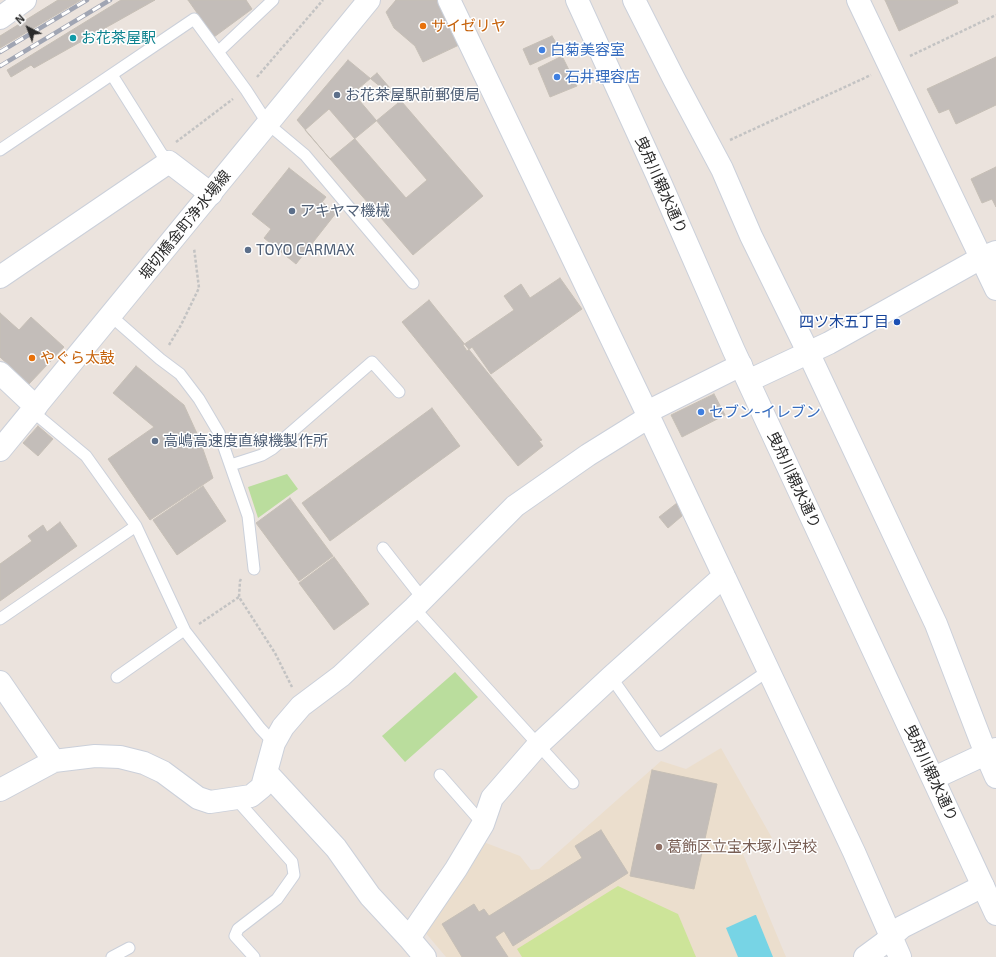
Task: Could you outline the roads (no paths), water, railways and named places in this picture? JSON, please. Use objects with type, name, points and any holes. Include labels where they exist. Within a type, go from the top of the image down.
[{"type":"street","points":[[0,18],[25,0]]},
{"type":"street","name":"堀切橋金町浄水場線","points":[[0,450],[369,0]]},
{"type":"street","points":[[449,0],[724,576],[854,852],[900,957]]},
{"type":"street","name":"曳舟川親水通り","points":[[577,0],[657,175],[744,373],[934,778],[996,914]]},
{"type":"street","points":[[634,0],[674,79],[712,148],[751,236],[808,352],[936,624],[991,751],[996,777]]},
{"type":"street","points":[[858,0],[890,66],[989,255],[996,289]]},
{"type":"street","points":[[0,277],[169,162],[210,194]]},
{"type":"street","points":[[0,790],[54,762],[95,756],[120,757],[144,763],[163,772],[198,798],[210,802],[251,796],[262,786],[274,742],[283,728],[301,706],[341,676],[418,604],[515,506],[648,415],[744,373],[808,352],[829,343],[989,255]]},
{"type":"street","points":[[0,373],[34,409]]},
{"type":"street","points":[[409,938],[456,869],[483,824],[492,798],[538,745],[611,677],[724,576]]},
{"type":"street","points":[[0,682],[54,762]]},
{"type":"street","points":[[934,778],[991,751]]},
{"type":"street","points":[[266,772],[336,848],[370,896],[426,957]]},
{"type":"street","points":[[865,957],[902,927],[984,886]]},
{"type":"lane","points":[[218,52],[273,0]]},
{"type":"lane","points":[[0,150],[194,19],[246,90],[268,124],[305,155],[413,284]]},
{"type":"lane","points":[[112,75],[161,153],[169,162]]},
{"type":"lane","points":[[111,316],[160,359],[180,374],[199,399],[219,433],[248,516],[254,569]]},
{"type":"lane","points":[[231,465],[262,455],[272,449],[372,362],[399,392]]},
{"type":"lane","points":[[34,409],[86,456],[136,526],[184,630],[260,728],[274,742]]},
{"type":"lane","points":[[0,619],[136,526]]},
{"type":"lane","points":[[383,548],[418,604],[538,745],[573,783]]},
{"type":"lane","points":[[116,677],[184,630]]},
{"type":"lane","points":[[611,677],[659,745],[768,671]]},
{"type":"lane","points":[[440,775],[483,824]]},
{"type":"lane","points":[[236,799],[292,862],[294,875],[277,899],[238,929],[235,936],[254,957]]},
{"type":"lane","points":[[112,957],[129,948]]},
{"type":"water","points":[[755,915],[773,957],[738,957],[726,928]]},
{"type":"railway","points":[[0,52],[87,0]]},
{"type":"railway","points":[[0,66],[110,0]]},
{"type":"place","name":"サイゼリヤ","points":[[423,26]]},
{"type":"place","name":"お花茶屋駅","points":[[73,38]]},
{"type":"place","name":"白菊美容室","points":[[542,50]]},
{"type":"place","name":"石井理容店","points":[[557,77]]},
{"type":"place","name":"お花茶屋駅前郵便局","points":[[337,95]]},
{"type":"place","name":"アキヤマ機械","points":[[292,211]]},
{"type":"place","name":"TOYO CARMAX","points":[[248,250]]},
{"type":"place","name":"四ツ木五丁目","points":[[897,322]]},
{"type":"place","name":"やぐら太鼓","points":[[32,358]]},
{"type":"place","name":"セブン-イレブン","points":[[701,412]]},
{"type":"place","name":"高嶋高速度直線機製作所","points":[[155,441]]},
{"type":"place","name":"葛飾区立宝木塚小学校","points":[[659,847]]}]
